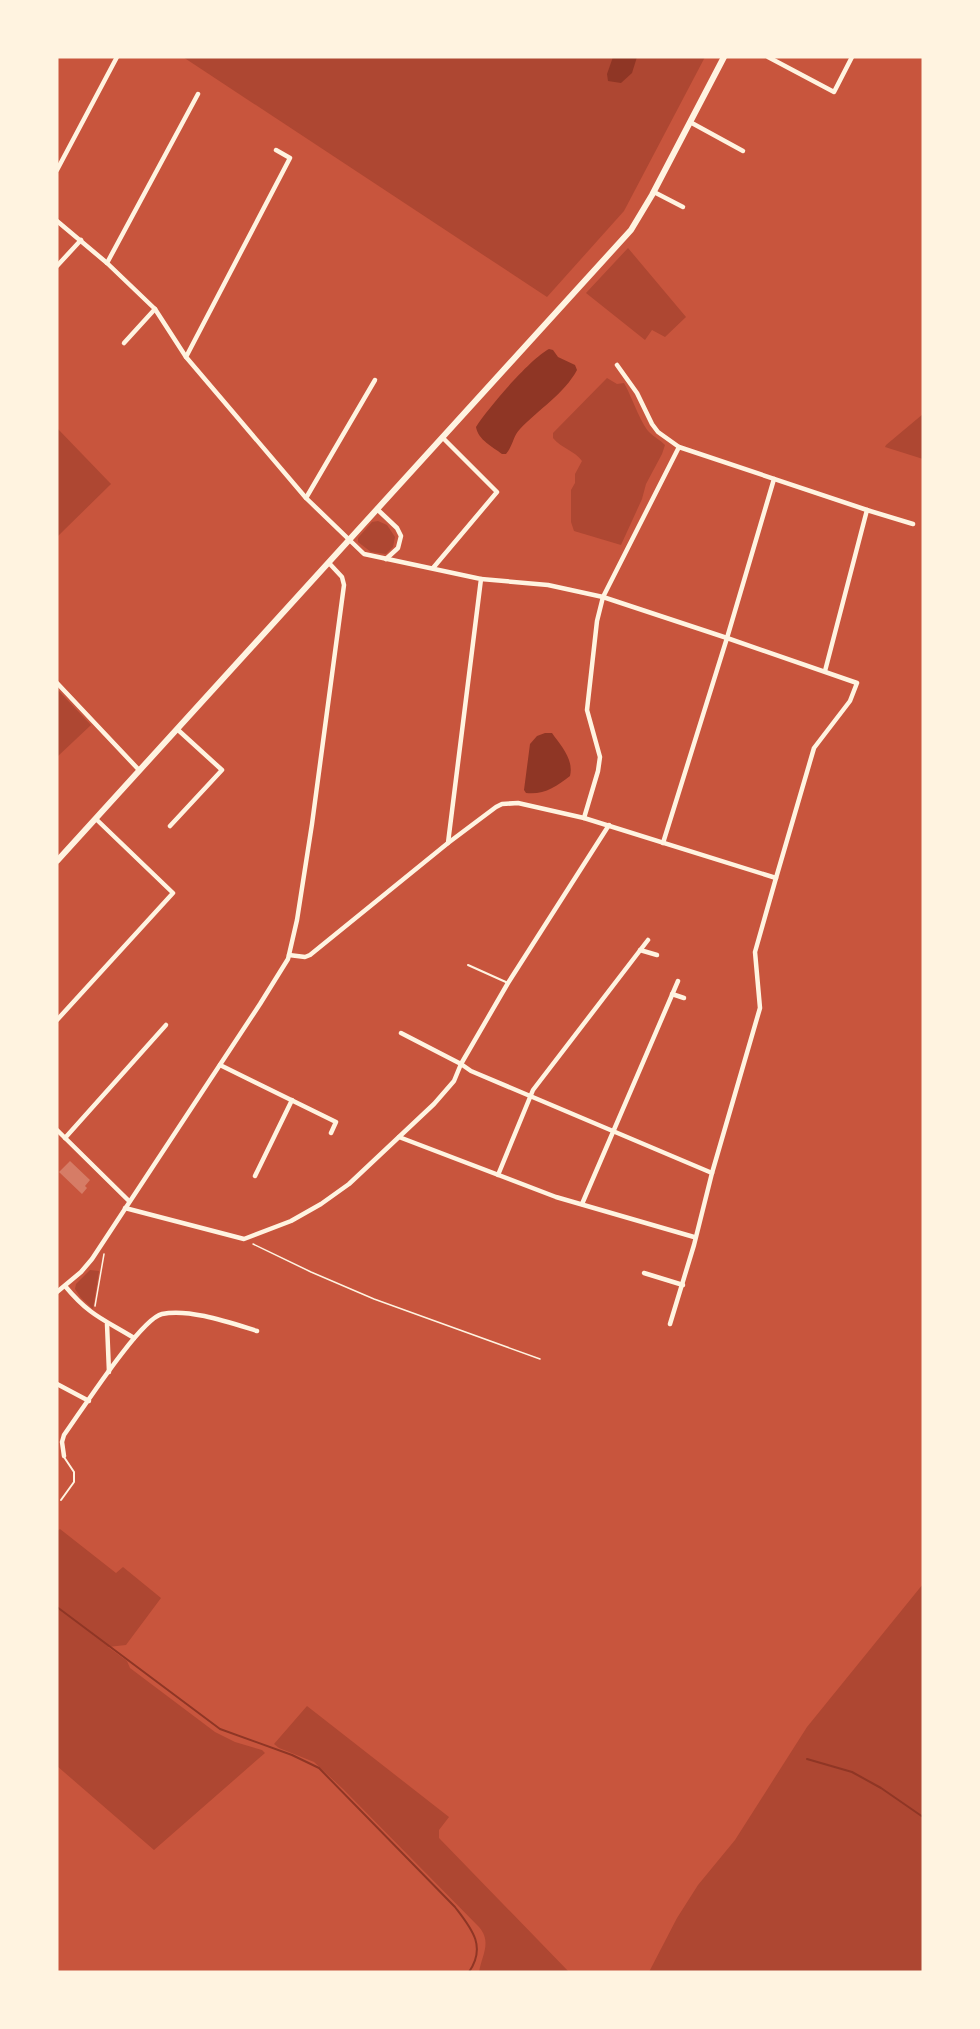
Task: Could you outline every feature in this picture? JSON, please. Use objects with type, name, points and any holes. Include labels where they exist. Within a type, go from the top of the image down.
[{"type":"street","points":[[57,170],[117,57]]},
{"type":"street","points":[[57,861],[631,230],[654,192],[724,57]]},
{"type":"street","points":[[768,57],[834,92],[852,57]]},
{"type":"street","points":[[107,263],[198,94]]},
{"type":"street","points":[[690,122],[743,151]]},
{"type":"street","points":[[186,357],[290,158],[276,150]]},
{"type":"street","points":[[654,192],[683,207]]},
{"type":"street","points":[[57,220],[155,309],[186,357],[306,498],[366,556],[481,579],[548,585],[603,597],[857,683],[850,701],[814,748],[776,878],[755,952],[760,1008],[711,1173],[683,1285],[670,1324]]},
{"type":"street","points":[[57,266],[81,240]]},
{"type":"street","points":[[124,344],[155,309]]},
{"type":"street","points":[[617,365],[637,393],[658,432],[679,447],[912,524]]},
{"type":"street","points":[[306,498],[375,380]]},
{"type":"street","points":[[433,568],[497,492],[443,438]]},
{"type":"street","points":[[584,818],[600,757],[587,710],[597,621],[603,597],[679,447]]},
{"type":"street","points":[[663,843],[774,479]]},
{"type":"street","points":[[378,510],[397,528],[401,536],[398,548],[386,559]]},
{"type":"street","points":[[825,672],[867,510]]},
{"type":"street","points":[[57,1292],[81,1272],[101,1244],[278,977],[289,955],[297,920],[312,824],[344,585],[342,577],[329,563]]},
{"type":"street","points":[[448,843],[481,579]]},
{"type":"street","points":[[57,683],[139,770]]},
{"type":"street","points":[[170,826],[222,770],[177,729]]},
{"type":"street","points":[[289,955],[304,957],[310,955],[448,843],[502,804],[518,803],[584,818],[776,878]]},
{"type":"street","points":[[57,1020],[173,893],[96,819]]},
{"type":"street","points":[[125,1208],[244,1239],[291,1221],[321,1204],[349,1184],[434,1104],[454,1081],[461,1064],[508,983],[609,825]]},
{"type":"street","points":[[498,1174],[533,1090],[648,940]]},
{"type":"street","points":[[640,951],[657,956]]},
{"type":"street","points":[[582,1204],[678,981]]},
{"type":"street","points":[[672,994],[684,998]]},
{"type":"street","points":[[65,1138],[166,1025]]},
{"type":"street","points":[[401,1033],[471,1071],[711,1173]]},
{"type":"street","points":[[220,1065],[336,1122],[331,1133]]},
{"type":"street","points":[[255,1176],[292,1100]]},
{"type":"street","points":[[57,1130],[129,1201]]},
{"type":"street","points":[[399,1137],[556,1197],[694,1237]]},
{"type":"street","points":[[644,1273],[683,1285]]},
{"type":"street","points":[[65,1286],[93,1315],[134,1338]]},
{"type":"street","points":[[64,1456],[62,1442],[64,1435],[134,1338],[155,1317],[162,1314],[186,1314],[257,1331]]},
{"type":"street","points":[[107,1324],[109,1371]]},
{"type":"street","points":[[57,1384],[89,1401]]},
{"type":"lane","points":[[468,965],[508,983]]},
{"type":"lane","points":[[61,1500],[74,1482],[74,1472],[64,1456]]},
{"type":"path","points":[[244,1239],[311,1272],[374,1299],[540,1359]]},
{"type":"path","points":[[93,1315],[106,1248],[101,1244]]},
{"type":"shaded area","points":[[183,57],[705,57],[624,211],[547,297]]},
{"type":"shaded area","points":[[613,57],[637,57],[632,73],[621,83],[608,81],[607,74]]},
{"type":"shaded area","points":[[628,248],[686,317],[665,337],[652,330],[645,340],[586,293]]},
{"type":"shaded area","points":[[549,349],[553,350],[558,357],[575,365],[577,370],[558,394],[520,429],[506,454],[502,454],[483,439],[476,427],[510,385],[531,363]]},
{"type":"shaded area","points":[[607,378],[617,384],[624,383],[646,428],[665,445],[621,545],[574,531],[571,522],[571,490],[575,483],[575,474],[582,461],[553,438],[553,433]]},
{"type":"shaded area","points":[[923,414],[923,459],[885,447],[886,445]]},
{"type":"shaded area","points":[[57,428],[111,484],[57,537]]},
{"type":"shaded area","points":[[378,521],[387,525],[395,537],[393,547],[386,554],[371,552],[358,542],[358,538],[372,522]]},
{"type":"shaded area","points":[[57,689],[91,725],[57,757]]},
{"type":"shaded area","points":[[552,733],[566,753],[570,764],[570,776],[550,789],[538,793],[526,793],[524,790],[530,744],[537,736]]},
{"type":"shaded area","points":[[90,1270],[99,1271],[93,1309],[75,1289],[76,1284]]},
{"type":"shaded area","points":[[60,1529],[116,1573],[123,1567],[161,1598],[126,1645],[108,1647],[127,1661],[130,1668],[215,1732],[265,1753],[154,1850],[57,1766],[57,1531]]},
{"type":"shaded area","points":[[923,1584],[923,1972],[649,1972],[677,1918],[698,1885],[735,1840],[807,1727]]},
{"type":"shaded area","points":[[307,1706],[449,1817],[439,1830],[439,1838],[569,1972],[479,1972],[486,1943],[479,1927],[314,1762],[274,1744]]},
{"type":"building","points":[[70,1161],[90,1180],[82,1194],[59,1172]]},
{"type":"waterway","points":[[57,1607],[220,1729],[292,1755],[319,1768],[461,1915],[471,1930],[477,1946],[477,1954],[469,1972]]},
{"type":"waterway","points":[[807,1759],[852,1772],[881,1788],[923,1817]]}]
